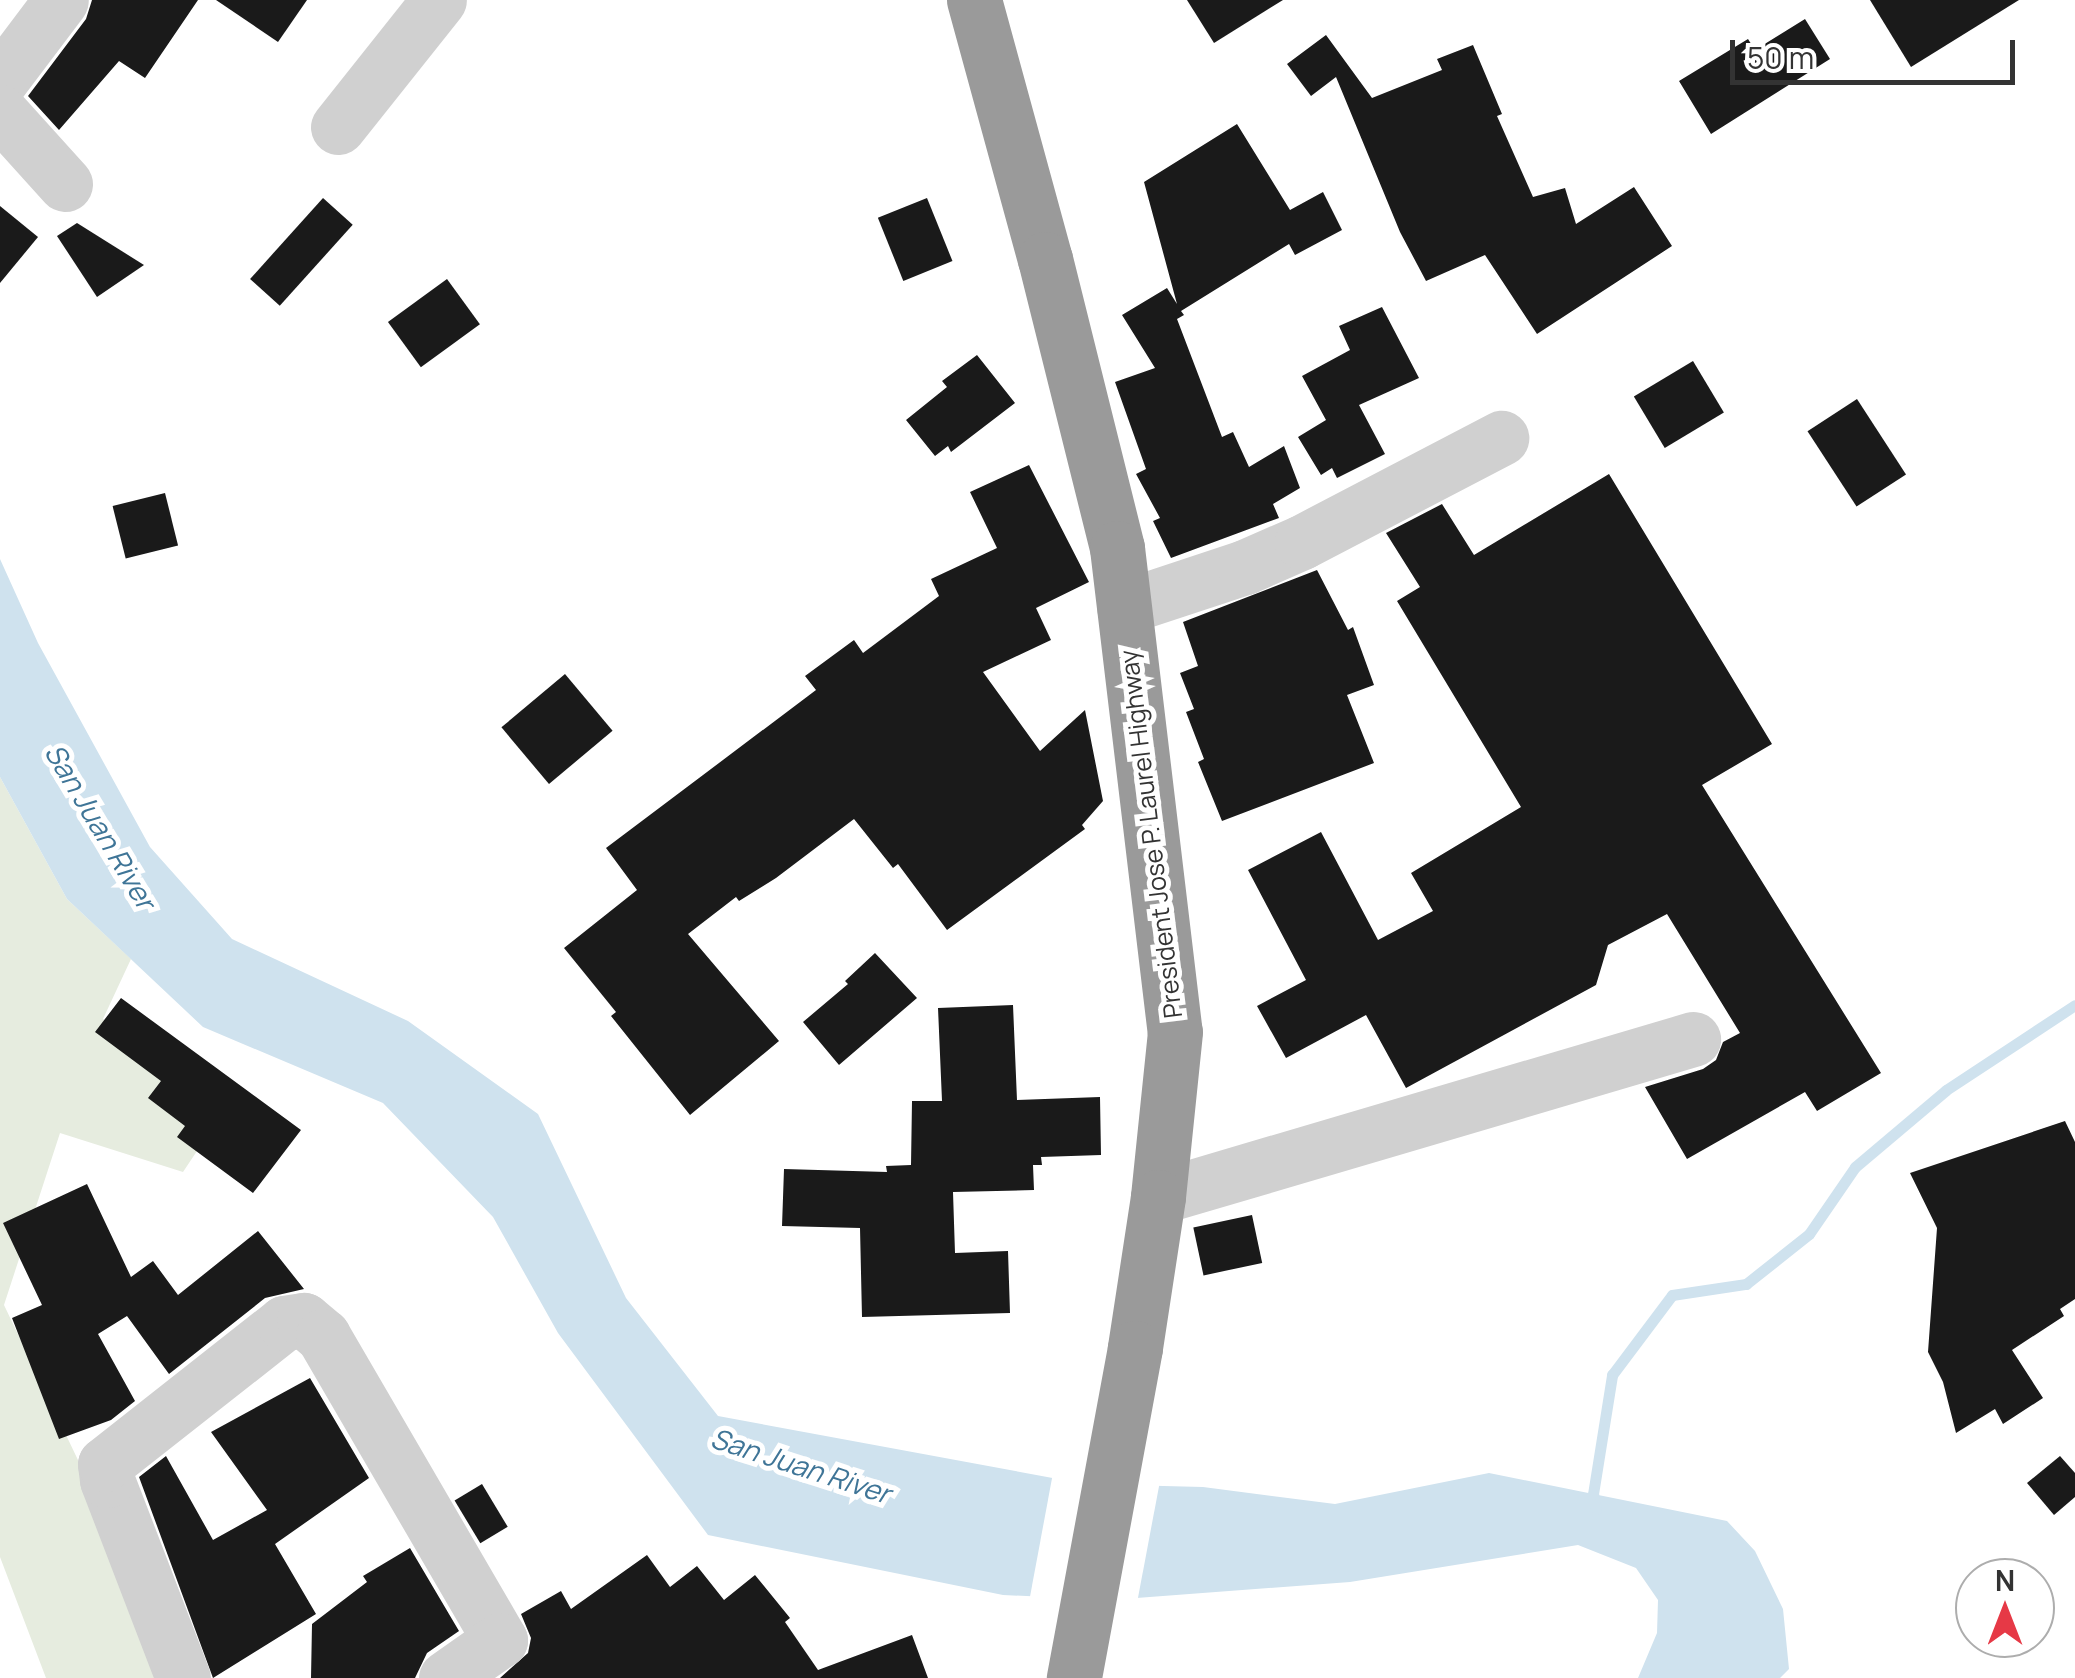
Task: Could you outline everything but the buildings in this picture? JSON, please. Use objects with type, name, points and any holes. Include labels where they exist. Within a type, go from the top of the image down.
[{"type":"highway","name":"President Jose P. Laurel Highway","points":[[974,0],[1102,482],[1124,607],[1175,1032],[1158,1197],[1135,1348],[1078,1659]]},
{"type":"street","points":[[0,81],[61,0]]},
{"type":"street","points":[[338,127],[439,0]]},
{"type":"street","points":[[0,112],[65,184]]},
{"type":"street","points":[[1124,607],[1273,555],[1500,438]]},
{"type":"street","points":[[1158,1197],[1693,1039]]},
{"type":"street","points":[[183,1678],[106,1480],[105,1464],[284,1323],[304,1320],[323,1336],[500,1640],[446,1678]]},
{"type":"shaded area","points":[[0,777],[67,899],[131,959],[103,1019],[229,1103],[183,1172],[60,1133],[4,1305],[182,1678],[46,1678],[0,1557]]},
{"type":"water","name":"San Juan River","points":[[0,559],[38,643],[150,847],[232,939],[408,1021],[538,1114],[626,1298],[718,1416],[1085,1484],[1203,1487],[1335,1504],[1489,1473],[1727,1521],[1755,1551],[1783,1609],[1789,1669],[1780,1678],[1638,1678],[1657,1633],[1658,1600],[1636,1568],[1578,1545],[1350,1582],[1110,1600],[1003,1595],[708,1535],[558,1333],[493,1217],[383,1103],[203,1027],[67,899],[0,777]]},
{"type":"pier","points":[[1053,1473],[1160,1481],[1137,1603],[1029,1602]]},
{"type":"waterway","points":[[1596,1509],[1593,1494],[1612,1375],[1672,1295],[1746,1284],[1809,1234],[1855,1167],[1946,1090],[2075,1005]]}]
